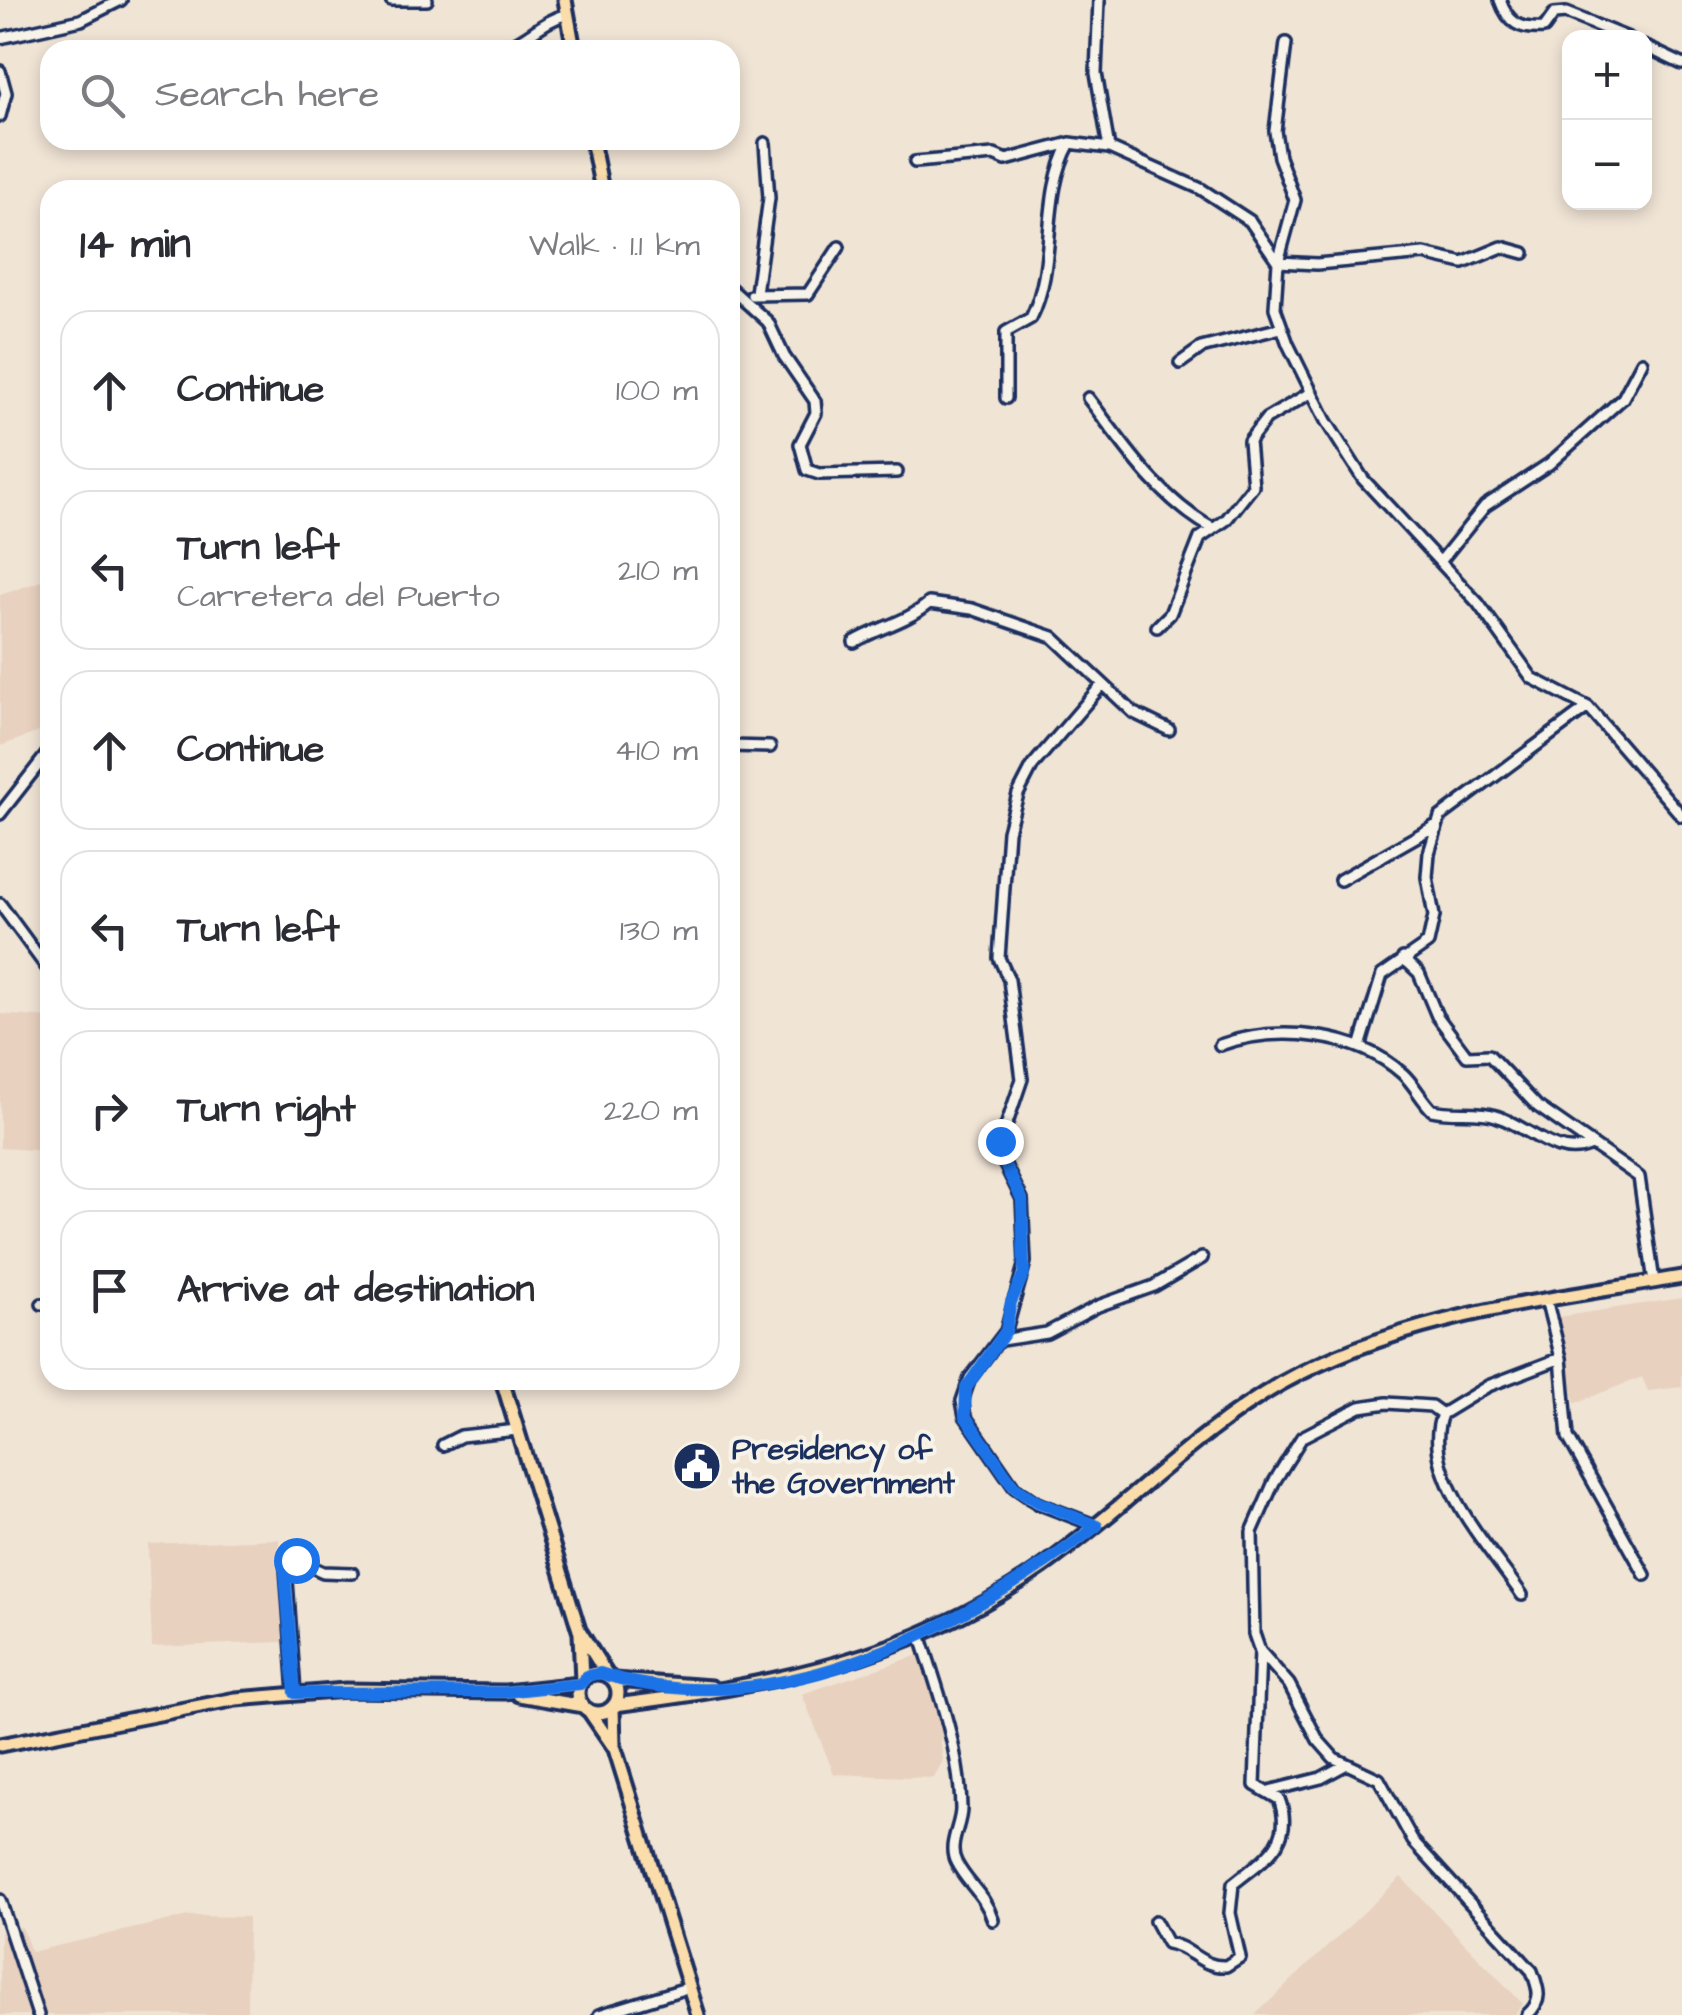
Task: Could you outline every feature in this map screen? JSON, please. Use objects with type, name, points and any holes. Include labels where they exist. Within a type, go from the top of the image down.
[{"type":"main road","points":[[566,7],[572,40]]},
{"type":"main road","points":[[594,150],[600,180]]},
{"type":"main road","points":[[505,1692],[601,1713],[614,1706],[813,1674],[920,1634],[1011,1588],[1097,1526],[1224,1419],[1283,1383],[1354,1348],[1446,1317],[1682,1277]]},
{"type":"main road","points":[[505,1390],[579,1630],[578,1696],[615,1750]]},
{"type":"main road","points":[[579,1630],[619,1695],[614,1706],[615,1750],[698,2015]]},
{"type":"main road","points":[[0,1745],[236,1699],[295,1693],[505,1692],[581,1682],[594,1673],[736,1688]]},
{"type":"street","points":[[0,38],[80,20],[121,0]]},
{"type":"street","points":[[391,0],[403,4],[428,0]]},
{"type":"street","points":[[1099,0],[1096,73],[1108,148]]},
{"type":"street","points":[[1500,0],[1508,19],[1523,27],[1544,28],[1559,13],[1606,30]]},
{"type":"street","points":[[523,40],[566,7]]},
{"type":"street","points":[[1286,43],[1275,131],[1279,158],[1295,200],[1278,262],[1274,308],[1312,392],[1362,479],[1504,636],[1518,663],[1532,678],[1588,707],[1682,816]]},
{"type":"street","points":[[1652,50],[1682,64]]},
{"type":"street","points":[[0,70],[0,116]]},
{"type":"street","points":[[1006,398],[1006,332],[1031,318],[1040,296],[1054,184],[1070,143]]},
{"type":"street","points":[[915,162],[994,155],[1006,160],[1070,143],[1108,148],[1224,201],[1250,221],[1278,262]]},
{"type":"street","points":[[765,144],[769,198],[750,296],[817,406],[800,444],[807,470],[818,474],[897,472]]},
{"type":"street","points":[[740,292],[750,296],[808,294],[839,246]]},
{"type":"street","points":[[1278,262],[1316,264],[1424,254],[1463,263],[1502,247],[1524,253]]},
{"type":"street","points":[[1180,363],[1200,348],[1282,328]]},
{"type":"street","points":[[1440,562],[1485,506],[1549,464],[1623,398],[1642,362]]},
{"type":"street","points":[[1158,627],[1170,614],[1200,538],[1229,516],[1253,486],[1248,441],[1266,419],[1312,392]]},
{"type":"street","points":[[1088,398],[1162,492],[1184,512],[1212,528]]},
{"type":"street","points":[[854,642],[886,624],[910,619],[929,603],[972,609],[1053,637],[1134,713],[1169,730]]},
{"type":"street","points":[[1097,1526],[1038,1502],[1014,1487],[965,1416],[962,1401],[970,1378],[1001,1340],[1025,1262],[1022,1199],[1000,1155],[1000,1141],[1022,1078],[1009,980],[999,958],[1008,831],[1018,794],[1033,766],[1101,686]]},
{"type":"street","points":[[1340,880],[1435,826],[1448,810],[1588,707]]},
{"type":"street","points":[[740,746],[770,747]]},
{"type":"street","points":[[0,814],[40,763]]},
{"type":"street","points":[[1360,1047],[1380,980],[1403,958],[1424,948],[1432,927],[1427,877],[1435,826]]},
{"type":"street","points":[[0,904],[40,958]]},
{"type":"street","points":[[1403,958],[1419,973],[1437,1016],[1466,1056],[1489,1054],[1527,1098],[1589,1146],[1639,1177],[1654,1282]]},
{"type":"street","points":[[1220,1045],[1252,1036],[1322,1036],[1360,1047],[1405,1076],[1432,1110],[1496,1116],[1562,1150],[1578,1151],[1589,1146]]},
{"type":"street","points":[[1001,1340],[1046,1333],[1098,1306],[1154,1286],[1202,1258]]},
{"type":"street","points":[[1546,1298],[1561,1358],[1568,1437],[1645,1575]]},
{"type":"street","points":[[1522,1595],[1457,1508],[1437,1427],[1442,1414],[1488,1386],[1561,1358]]},
{"type":"street","points":[[1442,1414],[1430,1406],[1373,1405],[1341,1416],[1302,1438],[1274,1482],[1252,1532],[1254,1634],[1260,1651],[1288,1684],[1318,1740],[1344,1765],[1379,1779],[1389,1790],[1412,1841],[1532,1972],[1540,1991],[1537,2006],[1526,2015]]},
{"type":"street","points":[[443,1445],[461,1436],[517,1430]]},
{"type":"street","points":[[295,1693],[286,1567],[296,1560],[323,1572],[352,1573]]},
{"type":"street","points":[[920,1634],[953,1748],[961,1806],[952,1846],[956,1862],[985,1897],[993,1920]]},
{"type":"street","points":[[1260,1651],[1256,1785],[1261,1792],[1321,1778],[1344,1765]]},
{"type":"street","points":[[1155,1921],[1167,1943],[1179,1945],[1202,1962],[1216,1967],[1236,1962],[1241,1947],[1230,1913],[1233,1884],[1280,1845],[1284,1812],[1269,1791]]},
{"type":"street","points":[[0,1900],[38,2015]]},
{"type":"street","points":[[599,2015],[690,1987]]},
{"type":"shaded area","points":[[40,581],[40,732],[0,746],[0,595]]},
{"type":"shaded area","points":[[0,1014],[40,1017],[40,1150],[0,1148]]},
{"type":"shaded area","points":[[1682,1298],[1682,1387],[1648,1391],[1642,1377],[1575,1403],[1558,1317]]},
{"type":"shaded area","points":[[279,1539],[283,1642],[152,1647],[148,1544]]},
{"type":"shaded area","points":[[922,1654],[948,1734],[940,1739],[943,1760],[934,1778],[834,1774],[802,1694]]},
{"type":"shaded area","points":[[1401,1877],[1523,2004],[1514,2015],[1255,2015]]},
{"type":"shaded area","points":[[188,1916],[248,1917],[247,2015],[0,2015],[0,1932],[22,1927],[31,1952]]},
{"type":"place","name":"Presidency of the Government","points":[[697,1466]]},
{"type":"route","points":[[296,1560],[286,1567],[285,1574],[295,1693],[505,1692],[580,1684],[594,1673],[614,1680],[658,1685],[736,1688],[778,1682],[813,1674],[920,1634],[1011,1588],[1097,1526],[1038,1502],[1014,1487],[965,1416],[962,1401],[970,1378],[1006,1331],[1011,1302],[1024,1273],[1022,1199],[1000,1155],[1000,1141]]}]
